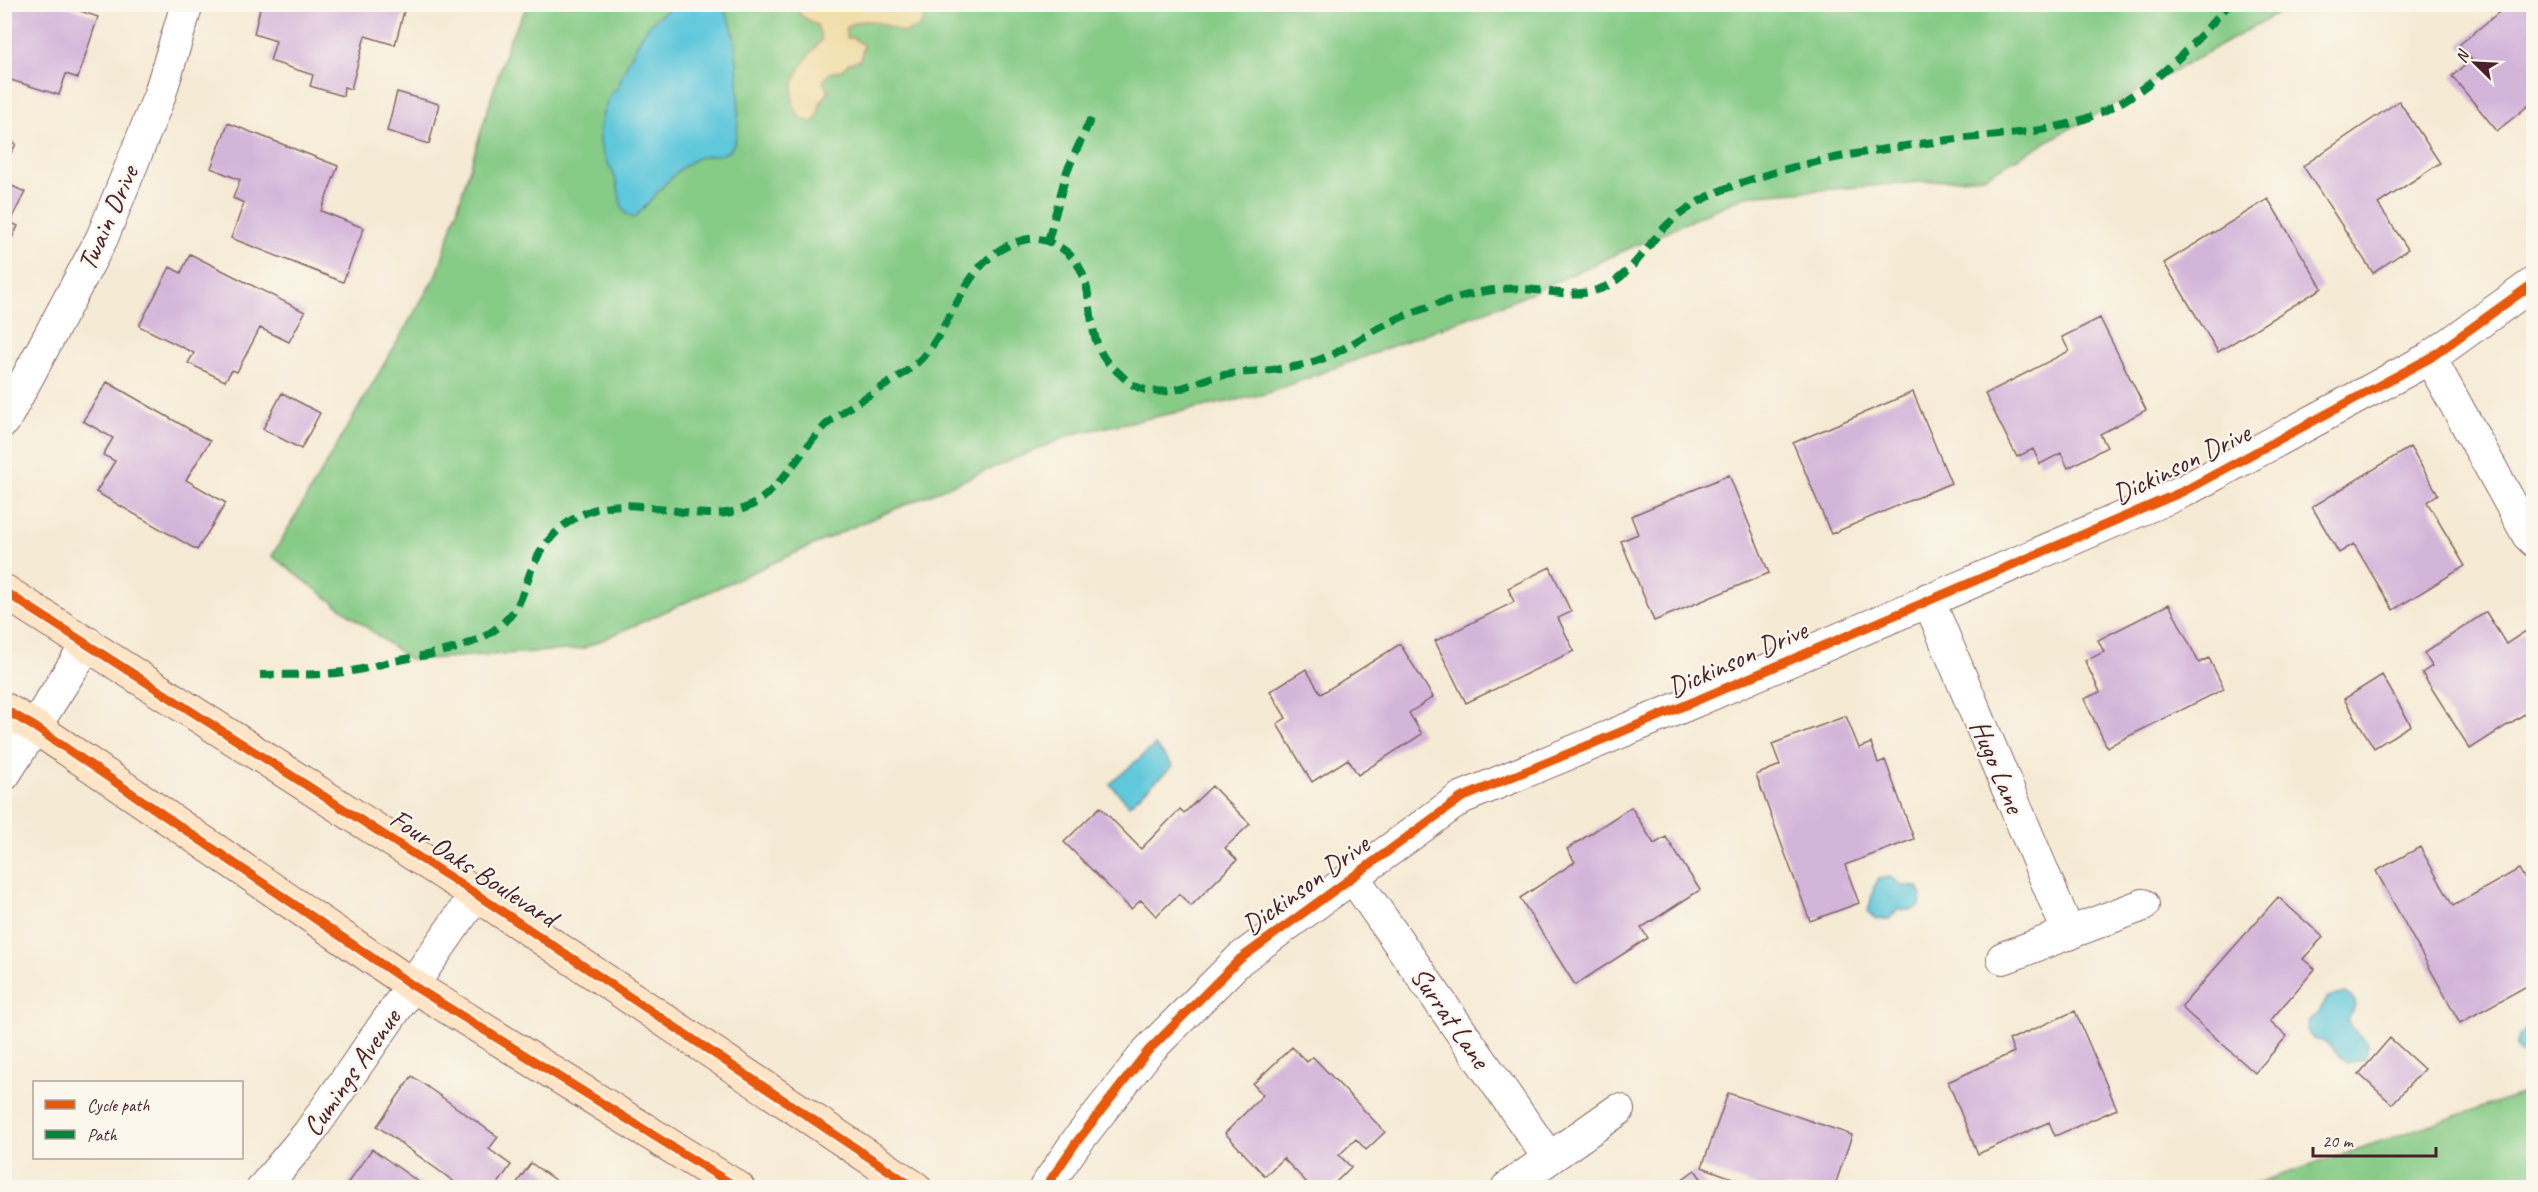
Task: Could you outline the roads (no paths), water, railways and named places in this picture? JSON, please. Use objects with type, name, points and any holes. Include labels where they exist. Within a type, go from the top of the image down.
[{"type":"street","name":"Twain Drive","points":[[4,421],[102,238],[159,97],[187,4]]},
{"type":"street","name":"Dickinson Drive","points":[[1045,1188],[1075,1144],[1148,1051],[1240,959],[1461,798],[1686,705],[1928,599],[2184,491],[2430,358],[2534,283]]},
{"type":"street","points":[[2430,358],[2528,535],[2534,541]]},
{"type":"street","name":"Four Oaks Boulevard","points":[[4,591],[476,894],[915,1188]]},
{"type":"street","name":"Hugo Lane","points":[[1928,599],[2068,934]]},
{"type":"street","points":[[4,775],[88,643]]},
{"type":"street","points":[[4,709],[35,727],[412,985],[738,1188]]},
{"type":"street","name":"Surrat Lane","points":[[1353,877],[1549,1158]]},
{"type":"street","name":"Cumings Avenue","points":[[263,1188],[309,1133],[476,894]]},
{"type":"street","points":[[2003,958],[2143,905]]},
{"type":"street","points":[[1507,1188],[1618,1110]]},
{"type":"water","points":[[680,5],[722,7],[730,22],[735,50],[739,106],[736,137],[729,151],[698,158],[681,168],[634,218],[625,212],[621,204],[616,179],[603,153],[600,137],[601,121],[609,97],[613,90],[618,89],[642,35],[658,17]]},
{"type":"water","points":[[1155,745],[1173,766],[1129,805],[1110,784]]},
{"type":"water","points":[[1890,877],[1903,886],[1918,887],[1921,894],[1920,906],[1911,910],[1897,910],[1889,919],[1876,919],[1868,912],[1874,887],[1879,879]]},
{"type":"water","points":[[2346,993],[2355,1001],[2355,1006],[2347,1020],[2368,1045],[2365,1059],[2347,1063],[2331,1046],[2313,1039],[2307,1031],[2309,1020],[2319,1013],[2328,997]]},
{"type":"water","points":[[2533,1022],[2533,1055],[2525,1056],[2517,1049],[2516,1044],[2519,1036]]}]
